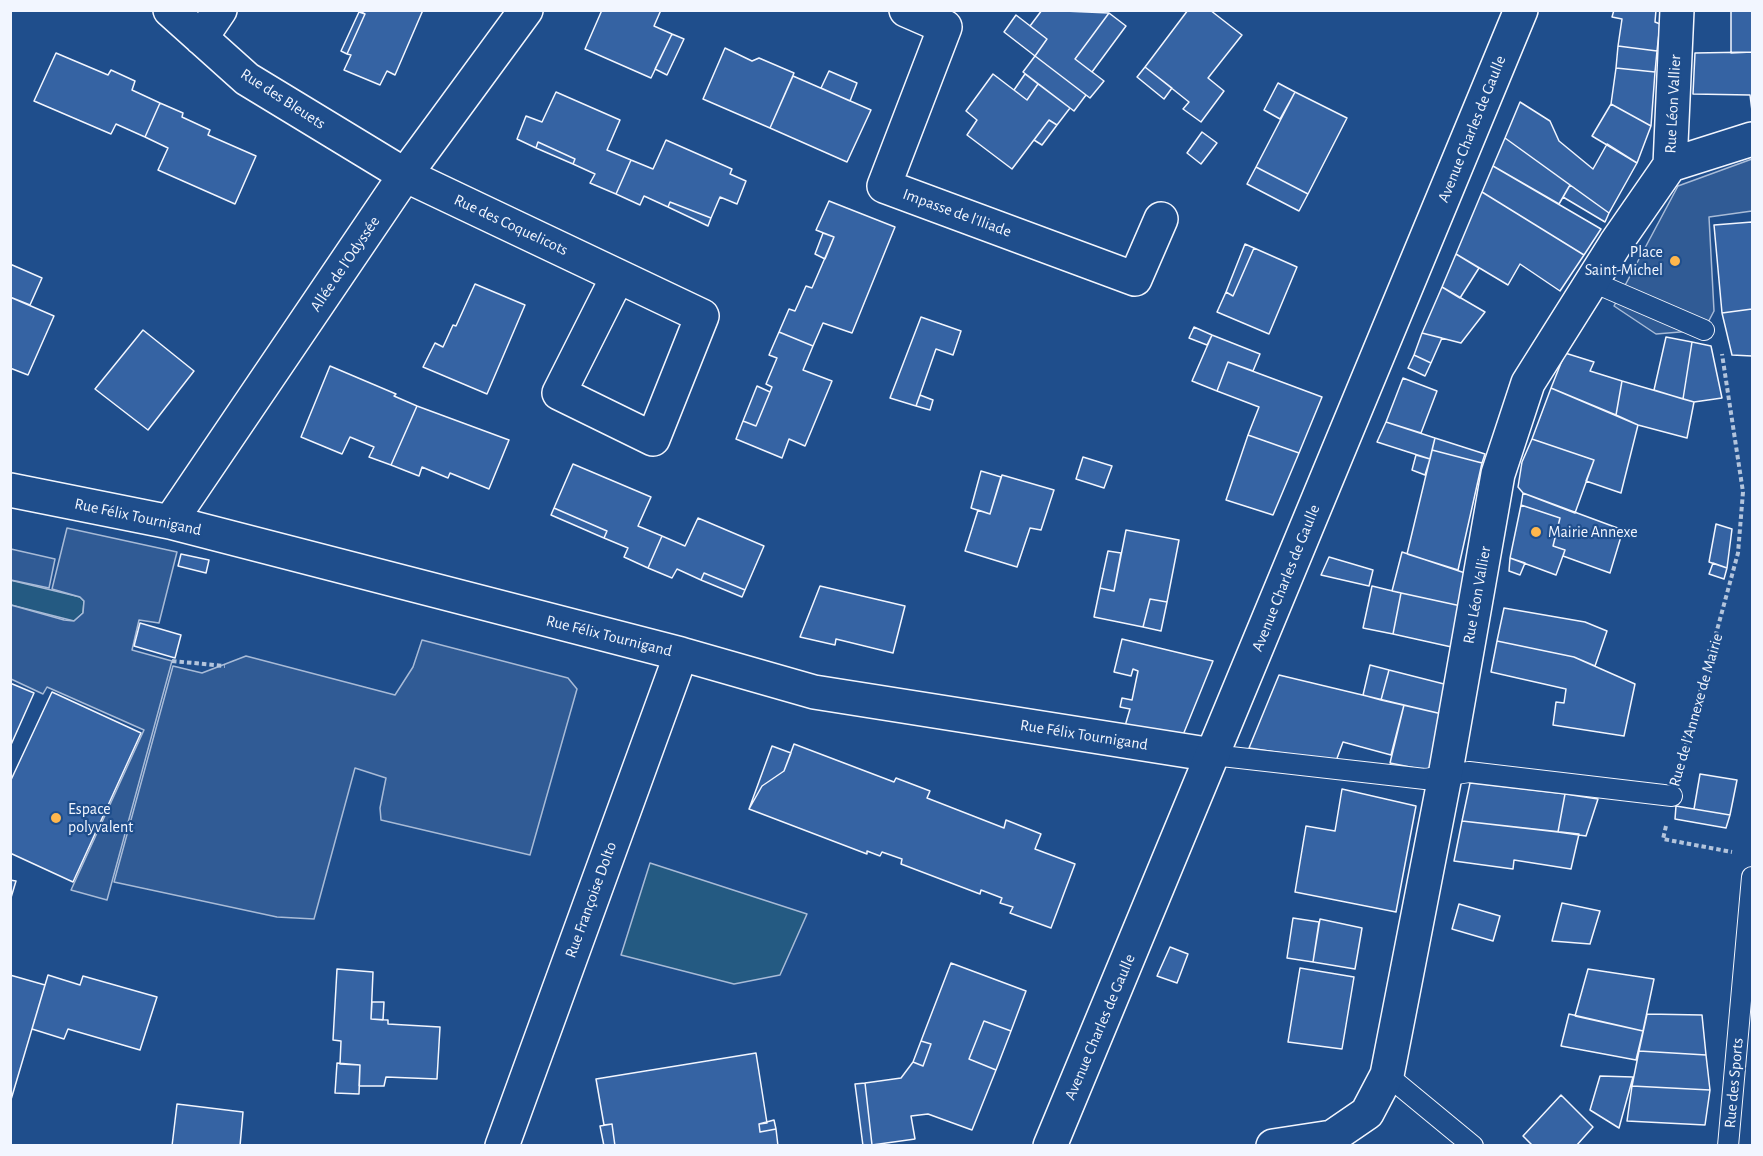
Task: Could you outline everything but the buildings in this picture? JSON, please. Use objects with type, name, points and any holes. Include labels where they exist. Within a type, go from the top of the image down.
[{"type":"street","name":"Rue des Bleuets","points":[[170,10],[247,79],[405,175]]},
{"type":"street","points":[[201,39],[220,10]]},
{"type":"street","name":"Allée de l'Odyssée","points":[[170,522],[405,175],[526,10]]},
{"type":"street","name":"Impasse de l'Iliade","points":[[906,10],[945,27],[884,186],[1135,279],[1161,219]]},
{"type":"street","name":"Avenue Charles de Gaulle","points":[[1050,1146],[1521,10]]},
{"type":"street","name":"Rue Léon Vallier","points":[[1272,1146],[1332,1137],[1367,1113],[1387,1075],[1445,776],[1498,474],[1528,383],[1616,243],[1670,165],[1677,10]]},
{"type":"street","points":[[1670,165],[1752,139]]},
{"type":"street","name":"Rue des Coquelicots","points":[[405,175],[618,276],[702,316],[653,439],[558,393],[618,276]]},
{"type":"street","name":"Rue Félix Tournigand","points":[[10,490],[170,522],[681,654],[814,693],[1213,755]]},
{"type":"street","name":"Rue Françoise Dolto","points":[[502,1146],[681,654]]},
{"type":"lane","points":[[1593,282],[1704,330]]},
{"type":"lane","name":"Rue de l'Annexe de Mairie","points":[[1213,755],[1425,779],[1468,772],[1672,796]]},
{"type":"lane","name":"Rue des Sports","points":[[1728,1146],[1752,877]]},
{"type":"lane","points":[[1387,1075],[1473,1146]]},
{"type":"path","name":"Rue de l'Annexe de Mairie","points":[[1672,796],[1738,553],[1743,492],[1721,348],[1704,330]]},
{"type":"path","points":[[172,661],[225,666]]},
{"type":"path","points":[[1672,796],[1663,839],[1741,854]]},
{"type":"shaded area","name":"Place Saint-Michel","points":[[1752,159],[1752,211],[1709,217],[1714,311],[1704,330],[1656,334],[1614,306],[1678,186]]},
{"type":"shaded area","points":[[67,528],[177,552],[159,623],[139,620],[132,650],[172,661],[107,900],[71,890],[144,730],[47,687],[43,694],[11,679],[11,605],[64,620],[74,621],[83,613],[84,601],[80,597],[52,589]]},
{"type":"shaded area","points":[[11,549],[55,559],[49,588],[11,580]]},
{"type":"shaded area","points":[[10,580],[80,597],[84,601],[83,613],[74,621],[11,605]]},
{"type":"shaded area","points":[[422,640],[568,678],[577,689],[530,855],[381,820],[380,808],[386,778],[355,768],[314,919],[277,917],[114,882],[173,666],[202,673],[246,656],[395,695],[413,667]]},
{"type":"shaded area","points":[[650,863],[807,914],[780,975],[734,984],[621,955]]},
{"type":"place","name":"Place Saint-Michel","points":[[1675,261]]},
{"type":"place","name":"Mairie Annexe","points":[[1536,532]]},
{"type":"place","name":"Espace polyvalent","points":[[56,818]]}]
